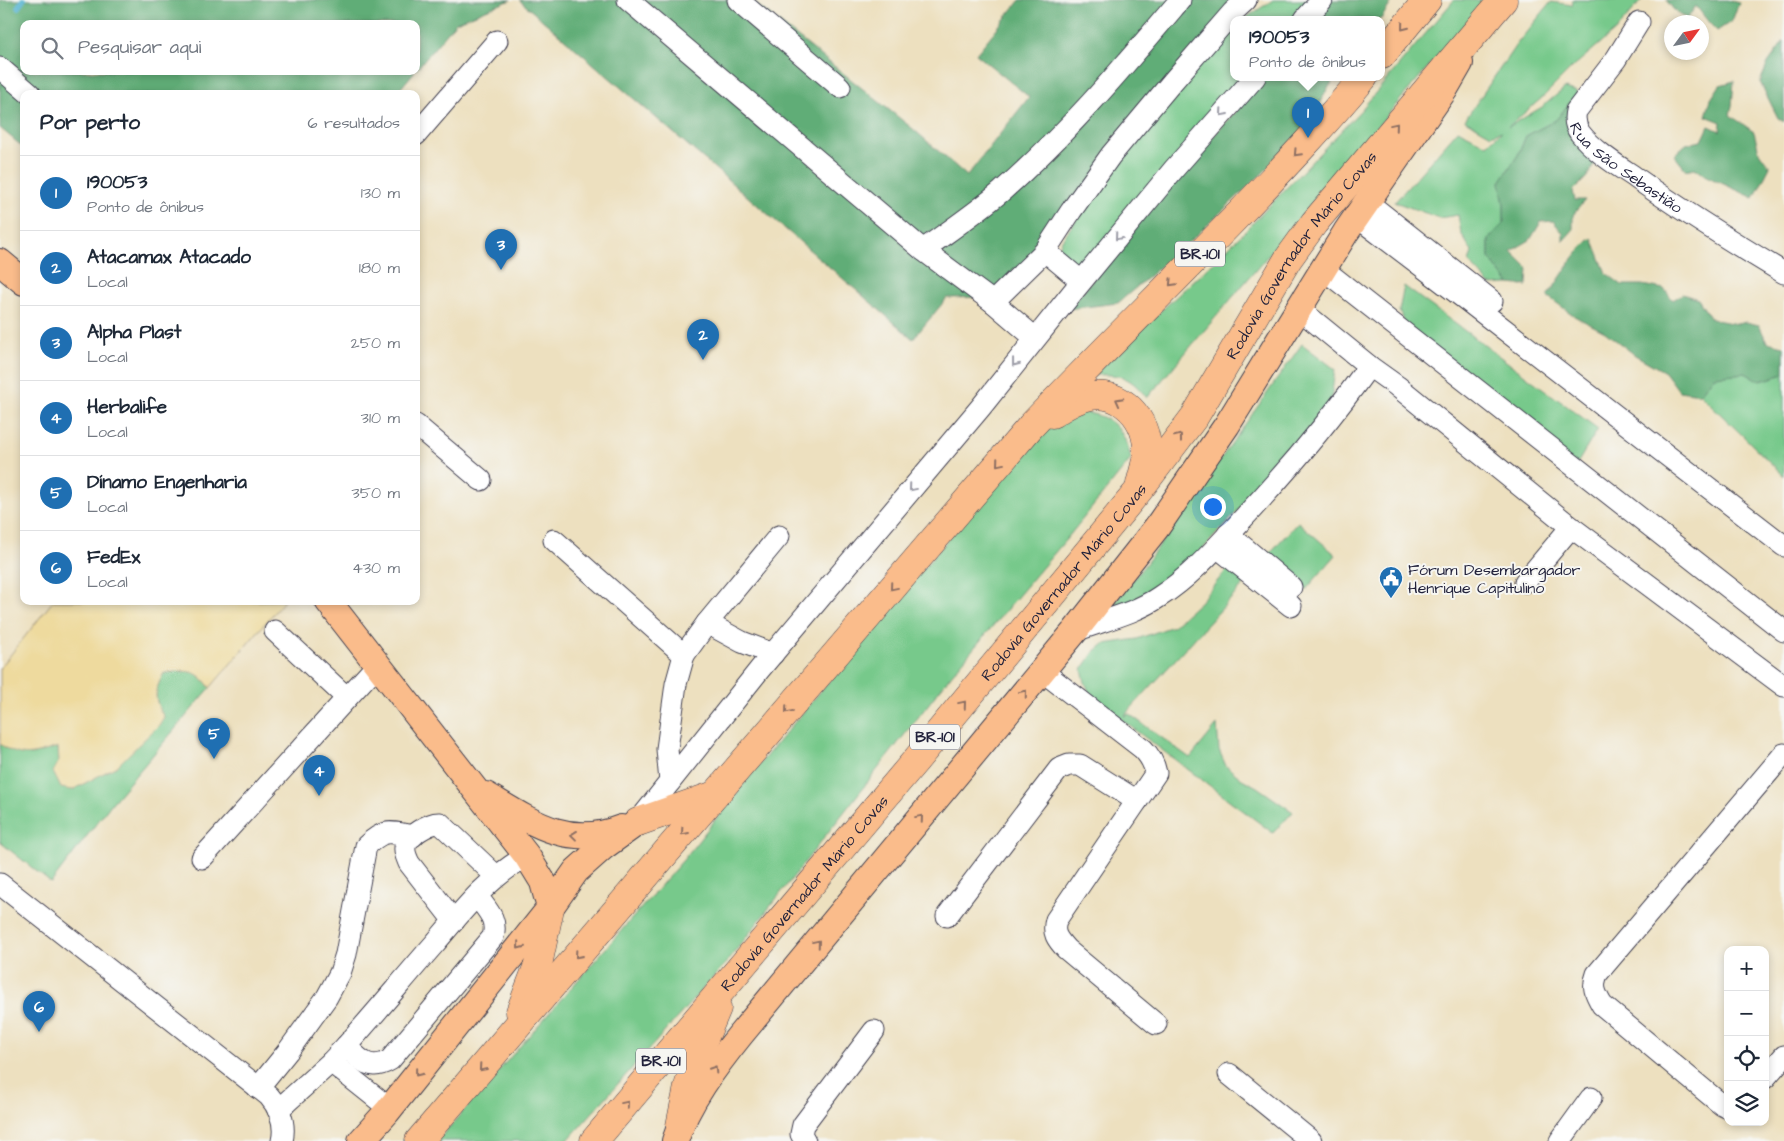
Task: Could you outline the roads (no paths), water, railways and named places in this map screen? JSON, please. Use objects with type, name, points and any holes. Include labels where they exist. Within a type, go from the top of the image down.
[{"type":"highway","points":[[1385,51],[1427,0]]},
{"type":"highway","name":"Rodovia Governador Mário Covas","points":[[594,1141],[916,760],[1139,490],[1195,416],[1288,258],[1314,223],[1503,0]]},
{"type":"highway","name":"BR-101","points":[[419,1141],[1030,426],[1156,300],[1272,179],[1361,81]]},
{"type":"highway","points":[[1030,426],[1084,397],[1099,395],[1122,401],[1139,419],[1145,436],[1146,457],[1139,490]]},
{"type":"highway","points":[[638,822],[716,795]]},
{"type":"highway","points":[[513,1031],[538,965],[550,908]]},
{"type":"highway","points":[[679,1136],[688,1087],[698,1054],[728,981]]},
{"type":"main road","points":[[679,1136],[718,1063],[1075,631],[1157,527],[1228,426],[1323,269],[1445,89],[1478,29]]},
{"type":"main road","points":[[0,262],[20,279]]},
{"type":"main road","points":[[331,605],[527,856],[544,882],[550,908]]},
{"type":"main road","points":[[475,788],[535,824],[559,833],[582,836],[599,835],[638,822]]},
{"type":"main road","points":[[361,1141],[390,1109],[550,908],[569,879],[603,847],[638,822]]},
{"type":"street","points":[[628,0],[923,250],[993,302],[1035,338]]},
{"type":"street","points":[[738,0],[840,87]]},
{"type":"street","points":[[923,250],[1000,192],[1060,135],[1104,88],[1180,0]]},
{"type":"street","points":[[993,302],[1045,251],[1071,211],[1112,155],[1173,80],[1233,12],[1246,0]]},
{"type":"street","points":[[1309,16],[1322,0]]},
{"type":"street","name":"Rua São Sebastião","points":[[1639,22],[1616,59],[1578,108],[1574,120],[1577,128],[1586,140],[1600,152],[1649,188],[1784,273]]},
{"type":"street","points":[[420,130],[497,41]]},
{"type":"street","points":[[0,68],[25,90]]},
{"type":"street","points":[[638,822],[773,654],[981,407],[1081,281],[1174,169],[1251,81]]},
{"type":"street","points":[[1362,210],[1784,532]]},
{"type":"street","points":[[1362,210],[1473,305],[1784,546]]},
{"type":"street","points":[[1045,251],[1081,281]]},
{"type":"street","points":[[1323,269],[1784,631]]},
{"type":"street","points":[[1299,309],[1571,527],[1784,686]]},
{"type":"street","points":[[1075,631],[1142,606],[1171,589],[1223,540],[1277,482],[1344,401],[1369,366]]},
{"type":"street","points":[[420,428],[481,480]]},
{"type":"street","points":[[1525,582],[1571,527]]},
{"type":"street","points":[[670,782],[667,749],[676,684],[684,655],[707,623],[779,536]]},
{"type":"street","points":[[554,540],[684,655]]},
{"type":"street","points":[[1223,540],[1296,600]]},
{"type":"street","points":[[707,623],[742,642],[773,654]]},
{"type":"street","points":[[275,631],[347,698]]},
{"type":"street","points":[[202,858],[378,664]]},
{"type":"street","points":[[1042,671],[1150,755],[1156,773],[1056,920],[1054,929],[1057,939],[1066,949],[1156,1024]]},
{"type":"street","points":[[1724,1106],[1602,1005],[1595,993],[1593,984],[1598,974],[1784,754]]},
{"type":"street","points":[[947,916],[1060,769],[1069,765],[1080,765],[1137,801]]},
{"type":"street","points":[[454,921],[406,857],[406,844],[413,836],[429,824],[440,823],[496,876]]},
{"type":"street","points":[[258,1088],[288,1051],[327,997],[340,973],[346,954],[366,846],[376,837],[388,831],[413,836]]},
{"type":"street","points":[[278,1110],[346,1046],[454,921],[496,876],[527,856]]},
{"type":"street","points":[[0,884],[268,1096],[282,1118],[284,1127],[282,1141]]},
{"type":"street","points":[[346,1046],[359,1058],[372,1066],[381,1066],[390,1060],[493,936],[496,926],[494,920],[477,896]]},
{"type":"street","points":[[805,1141],[801,1134],[803,1125],[874,1031]]},
{"type":"street","points":[[1769,1073],[1784,1056]]},
{"type":"street","points":[[331,1062],[390,1109]]},
{"type":"street","points":[[1230,1074],[1310,1141]]},
{"type":"street","points":[[1560,1141],[1591,1098]]},
{"type":"waterway","points":[[18,7],[23,0]]},
{"type":"place","name":"190053","points":[[1308,138]]},
{"type":"place","name":"Alpha Plast","points":[[501,270]]},
{"type":"place","name":"Atacamax Atacado","points":[[703,360]]},
{"type":"place","name":"Fórum Desembargador Henrique Capitulino","points":[[1391,599]]},
{"type":"place","name":"Dínamo Engenharia","points":[[214,759]]},
{"type":"place","name":"Herbalife","points":[[319,796]]},
{"type":"place","name":"FedEx","points":[[39,1032]]}]
